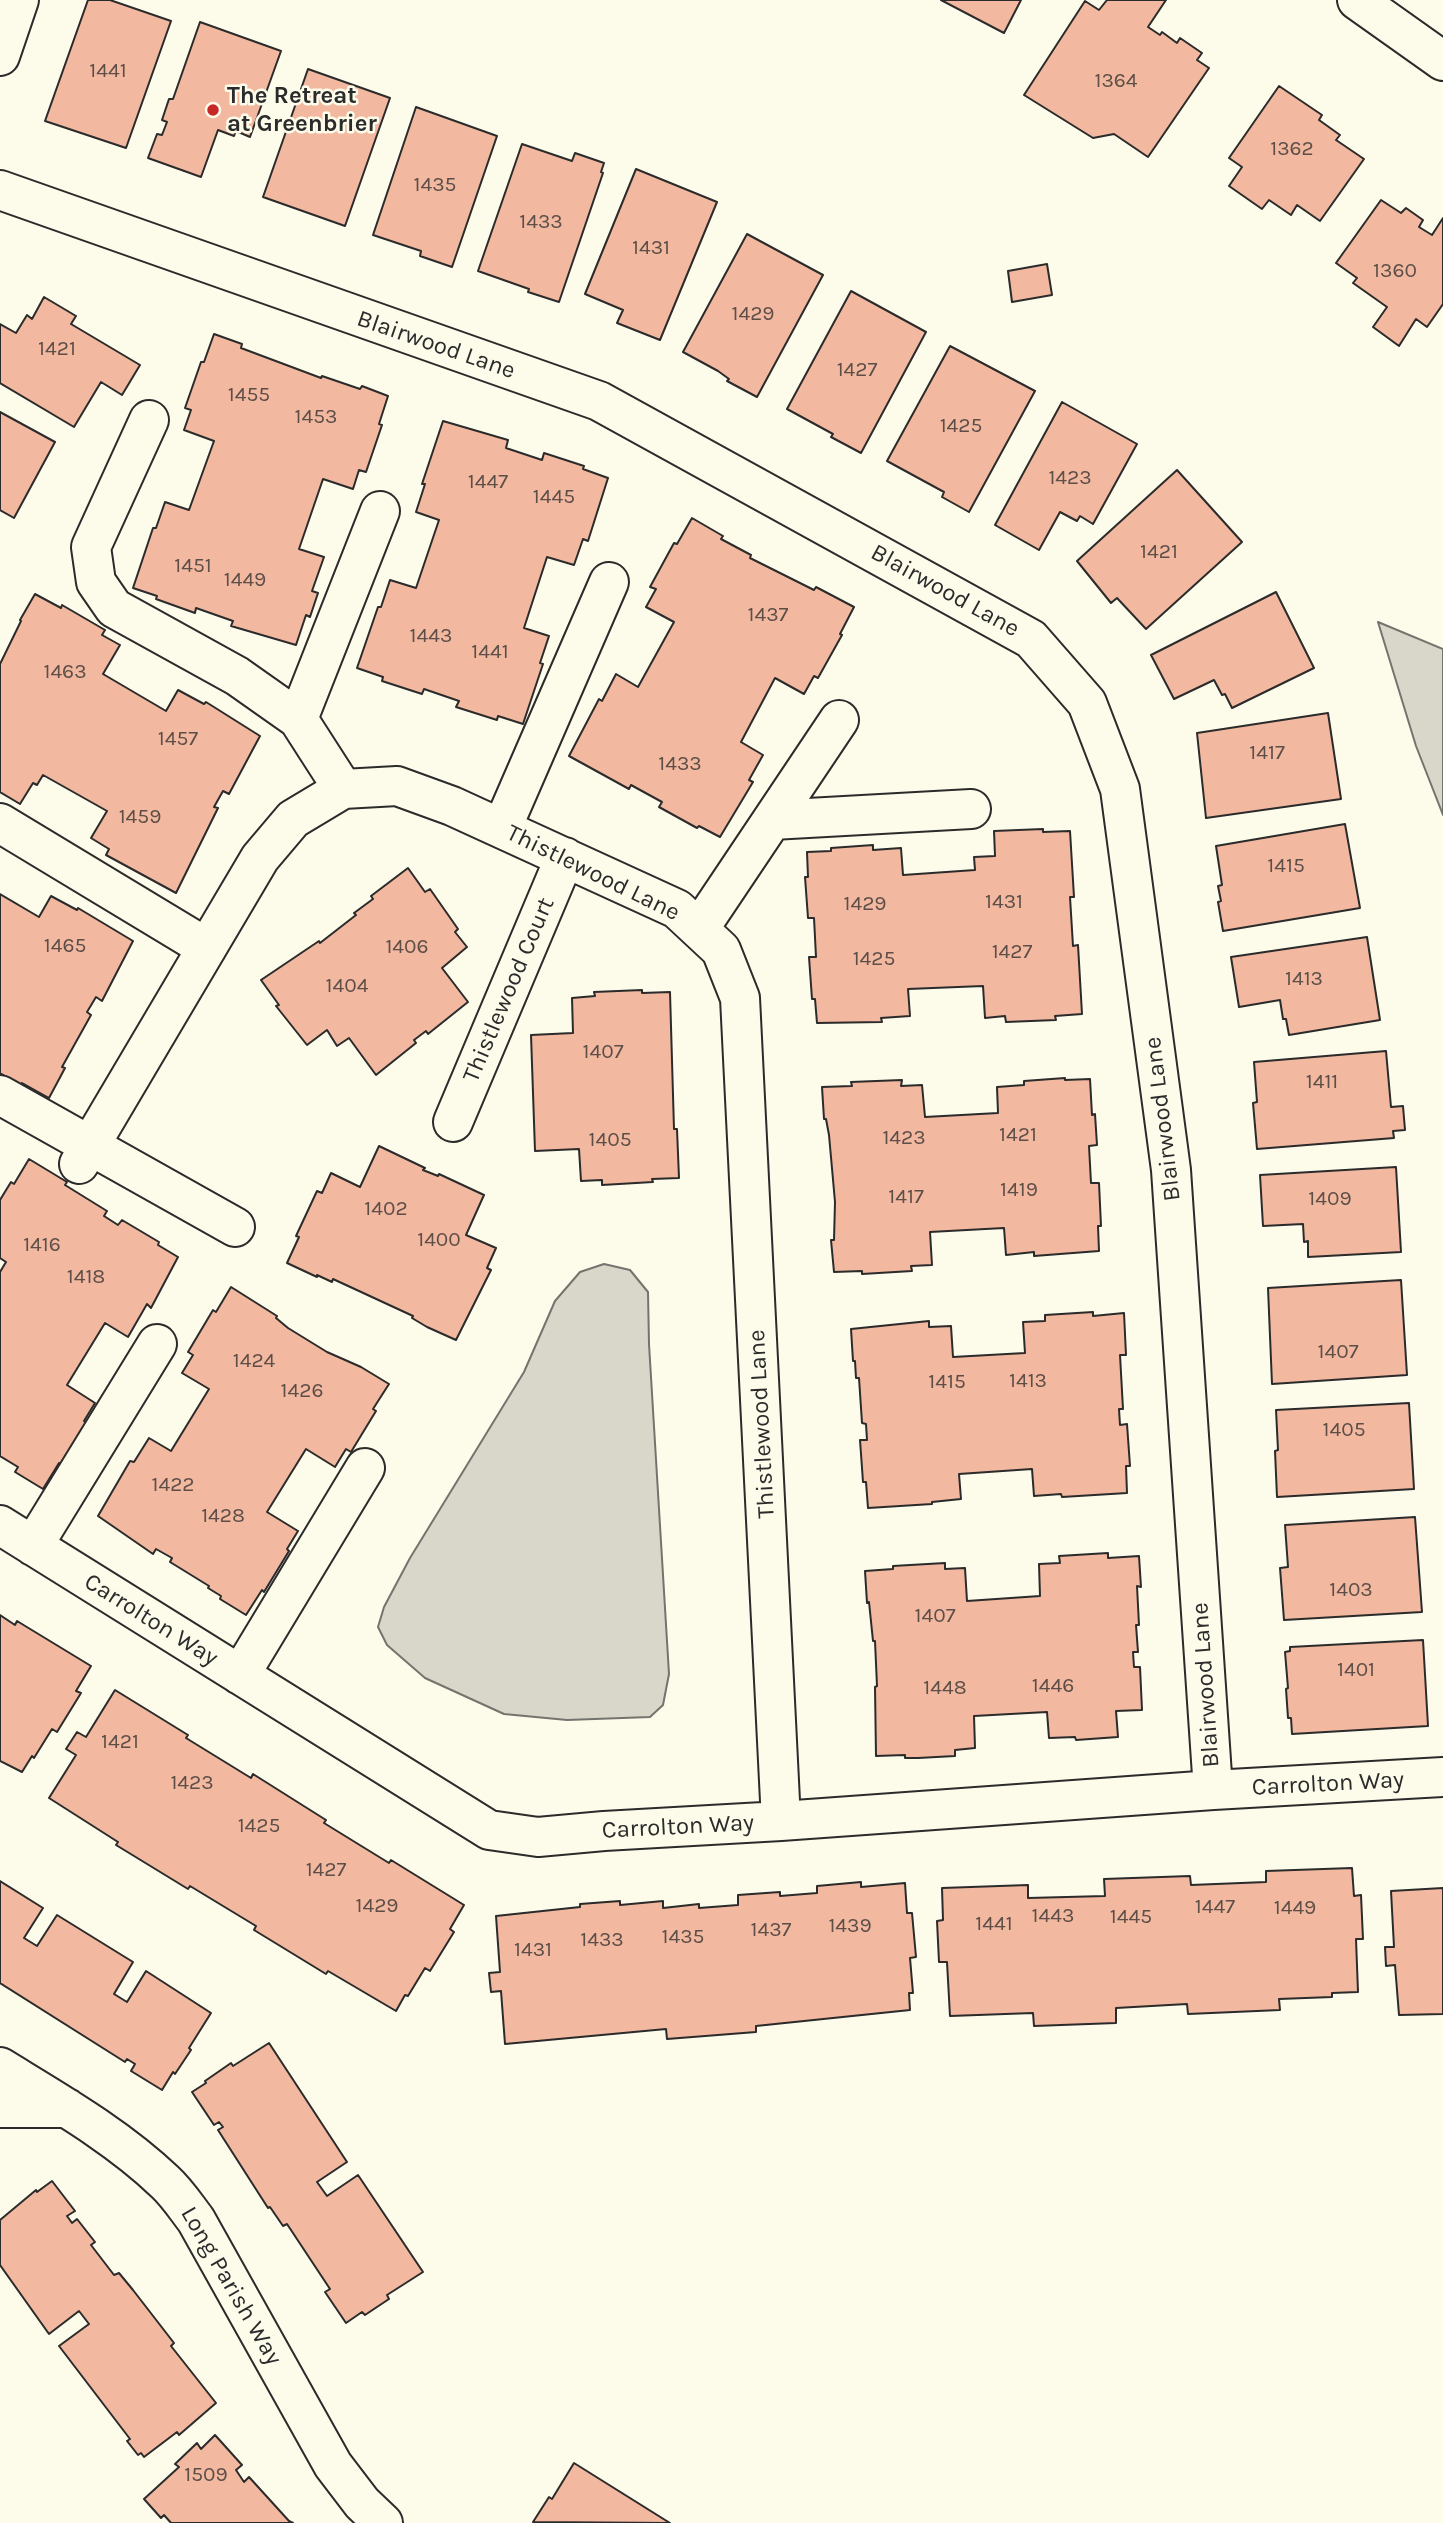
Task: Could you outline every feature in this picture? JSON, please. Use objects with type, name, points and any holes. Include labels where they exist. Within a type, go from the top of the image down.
[{"type":"street","points":[[0,56],[19,0]]},
{"type":"street","points":[[1357,0],[1443,61]]},
{"type":"street","name":"Blairwood Lane","points":[[0,190],[598,401],[1031,639],[1087,704],[1120,789],[1171,1170],[1213,1790]]},
{"type":"street","points":[[149,420],[90,547],[96,582],[114,608],[237,676],[298,719],[343,789]]},
{"type":"street","points":[[298,719],[380,511]]},
{"type":"street","points":[[502,828],[609,582]]},
{"type":"street","points":[[699,929],[839,720]]},
{"type":"street","name":"Thistlewood Lane","points":[[85,1155],[260,858],[293,819],[343,789],[397,786],[452,806],[677,909],[721,950],[740,998],[782,1821]]},
{"type":"street","points":[[772,820],[971,809]]},
{"type":"street","points":[[0,823],[207,948]]},
{"type":"street","name":"Thistlewood Court","points":[[453,1122],[565,857]]},
{"type":"street","points":[[0,1095],[85,1155],[235,1227]]},
{"type":"street","points":[[33,1546],[157,1343]]},
{"type":"street","points":[[240,1675],[365,1468]]},
{"type":"street","name":"Carrolton Way","points":[[0,1525],[489,1830],[538,1837],[1213,1790],[1443,1777]]},
{"type":"street","name":"Long Parish Way","points":[[0,2067],[67,2108],[136,2156],[167,2185],[196,2220],[333,2465],[362,2503],[383,2523]]},
{"type":"street","points":[[0,2108],[67,2108]]},
{"type":"shaded area","points":[[1378,622],[1443,649],[1443,815],[1416,746]]},
{"type":"shaded area","points":[[604,1264],[630,1270],[648,1292],[669,1674],[663,1705],[650,1717],[567,1720],[504,1714],[425,1678],[387,1645],[378,1627],[384,1607],[410,1558],[524,1372],[555,1301],[580,1272]]},
{"type":"building","points":[[88,0],[110,0],[171,21],[126,148],[45,121]]},
{"type":"building","points":[[941,0],[1021,0],[1004,33]]},
{"type":"building","points":[[1107,0],[1166,0],[1148,27],[1160,35],[1162,32],[1177,43],[1180,38],[1202,53],[1197,60],[1209,68],[1148,157],[1114,134],[1093,138],[1024,95],[1085,1],[1099,10]]},
{"type":"building","name":"The Retreat at Greenbrier","points":[[200,22],[281,51],[250,137],[236,131],[234,136],[218,130],[201,177],[148,158],[157,134],[162,135],[167,122],[162,120],[169,99],[173,99]]},
{"type":"building","points":[[308,69],[390,98],[345,226],[263,197]]},
{"type":"building","points":[[1279,86],[1322,115],[1319,120],[1340,135],[1336,140],[1364,159],[1320,221],[1297,205],[1291,215],[1269,200],[1262,209],[1229,186],[1242,167],[1229,158]]},
{"type":"building","points":[[416,107],[497,136],[452,267],[420,256],[421,251],[373,235]]},
{"type":"building","points":[[522,144],[572,161],[575,153],[604,163],[603,173],[559,302],[478,271]]},
{"type":"building","points":[[636,169],[717,202],[660,340],[617,323],[623,310],[585,294]]},
{"type":"building","points":[[1381,200],[1401,213],[1406,208],[1423,220],[1419,227],[1432,235],[1443,218],[1443,304],[1427,327],[1416,319],[1399,346],[1373,327],[1387,307],[1353,283],[1357,278],[1336,263]]},
{"type":"building","points":[[747,234],[823,275],[757,397],[683,352]]},
{"type":"building","points":[[1047,264],[1052,295],[1012,302],[1008,271]]},
{"type":"building","points":[[851,291],[926,332],[861,453],[787,409]]},
{"type":"building","points":[[44,297],[76,316],[71,324],[140,365],[122,395],[101,382],[74,427],[0,383],[0,324],[16,333],[27,315],[32,319]]},
{"type":"building","points":[[214,334],[242,344],[241,348],[321,378],[322,376],[360,389],[362,386],[388,396],[379,424],[382,425],[366,472],[359,470],[353,489],[323,479],[299,549],[324,557],[312,591],[318,593],[310,617],[306,615],[296,645],[231,626],[233,621],[196,608],[195,613],[133,588],[153,528],[156,528],[165,502],[189,510],[214,441],[184,430],[191,410],[185,408]]},
{"type":"building","points":[[950,346],[1035,391],[969,512],[942,497],[944,492],[887,461]]},
{"type":"building","points":[[1062,402],[1137,444],[1093,524],[1080,516],[1077,521],[1060,512],[1039,550],[995,525]]},
{"type":"building","points":[[0,412],[55,442],[14,518],[0,510]]},
{"type":"building","points":[[443,421],[508,440],[506,448],[542,460],[544,453],[584,466],[583,469],[608,478],[588,541],[583,539],[574,565],[547,557],[524,628],[549,636],[540,663],[543,664],[523,724],[498,716],[497,720],[456,707],[459,701],[424,689],[422,694],[382,681],[383,677],[357,668],[390,580],[416,588],[439,520],[416,512],[425,484],[422,484]]},
{"type":"building","points":[[1177,470],[1242,542],[1146,629],[1117,598],[1111,603],[1077,561]]},
{"type":"building","points":[[692,518],[723,536],[721,539],[751,555],[750,558],[854,607],[818,678],[814,676],[804,694],[775,678],[741,742],[763,755],[749,780],[753,782],[720,837],[659,807],[662,802],[631,785],[629,789],[569,756],[599,699],[602,701],[616,674],[638,687],[674,622],[646,607],[656,589],[650,587],[674,543],[677,544]]},
{"type":"building","points":[[1276,592],[1314,668],[1232,708],[1214,680],[1174,699],[1151,655]]},
{"type":"building","points":[[35,594],[61,608],[62,605],[105,630],[102,635],[120,645],[103,674],[166,711],[178,690],[204,704],[206,702],[260,736],[229,794],[223,791],[214,807],[218,808],[176,893],[106,855],[109,849],[91,838],[107,811],[43,775],[37,785],[33,783],[20,804],[0,792],[0,664]]},
{"type":"building","points":[[1328,713],[1341,799],[1206,818],[1197,733]]},
{"type":"building","points":[[1345,824],[1360,908],[1223,931],[1218,902],[1221,901],[1218,886],[1222,885],[1216,846]]},
{"type":"building","points":[[1043,829],[1043,832],[1070,831],[1074,897],[1070,897],[1073,946],[1078,945],[1082,1014],[1055,1016],[1056,1020],[1006,1022],[1005,1016],[985,1018],[983,986],[908,989],[910,1016],[881,1018],[882,1022],[817,1023],[809,957],[816,957],[814,918],[808,918],[805,877],[808,877],[807,852],[873,845],[873,850],[901,848],[903,875],[975,870],[974,857],[995,856],[994,831]]},
{"type":"building","points":[[408,868],[425,892],[430,889],[467,947],[442,968],[468,1002],[428,1034],[426,1031],[414,1040],[416,1043],[376,1075],[349,1038],[337,1046],[327,1030],[307,1045],[276,1006],[279,1005],[261,980],[319,941],[320,943],[356,915],[354,913],[373,899],[371,896]]},
{"type":"building","points":[[0,894],[39,917],[51,896],[77,910],[78,908],[133,941],[102,1001],[96,997],[87,1012],[91,1015],[62,1067],[65,1068],[49,1098],[0,1073]]},
{"type":"building","points":[[1367,937],[1380,1020],[1289,1035],[1280,1000],[1239,1007],[1231,957]]},
{"type":"building","points":[[642,990],[642,993],[670,992],[674,1129],[677,1129],[679,1178],[602,1185],[602,1180],[581,1181],[579,1149],[535,1151],[531,1035],[573,1033],[572,998],[595,996],[594,992]]},
{"type":"building","points":[[1386,1051],[1391,1107],[1403,1106],[1405,1130],[1393,1131],[1394,1138],[1257,1149],[1253,1103],[1257,1102],[1254,1062]]},
{"type":"building","points":[[1090,1079],[1097,1145],[1089,1146],[1091,1183],[1099,1183],[1099,1251],[1034,1256],[1034,1252],[1006,1255],[1004,1228],[930,1232],[932,1265],[911,1266],[912,1271],[862,1274],[862,1271],[834,1272],[831,1240],[834,1240],[835,1202],[822,1087],[852,1086],[851,1082],[902,1080],[901,1086],[922,1085],[925,1117],[998,1113],[997,1087],[1024,1085],[1024,1081]]},
{"type":"building","points":[[379,1146],[425,1168],[423,1170],[438,1176],[439,1174],[484,1195],[466,1235],[496,1248],[487,1268],[491,1270],[456,1340],[427,1327],[412,1318],[413,1316],[333,1279],[332,1282],[317,1277],[287,1263],[317,1191],[322,1193],[331,1173],[360,1187]]},
{"type":"building","points":[[29,1159],[107,1211],[104,1216],[118,1225],[122,1220],[178,1257],[151,1308],[147,1304],[128,1337],[105,1323],[67,1385],[95,1403],[84,1421],[88,1424],[62,1466],[59,1463],[43,1489],[15,1472],[18,1467],[0,1456],[0,1272],[6,1262],[0,1258],[0,1200],[11,1182],[14,1184]]},
{"type":"building","points":[[1396,1167],[1401,1252],[1308,1257],[1308,1241],[1304,1242],[1303,1224],[1263,1226],[1260,1175]]},
{"type":"building","points":[[1401,1280],[1407,1375],[1272,1384],[1268,1288]]},
{"type":"building","points":[[231,1287],[327,1352],[361,1367],[389,1384],[351,1452],[346,1449],[335,1467],[306,1449],[267,1512],[298,1531],[264,1592],[262,1590],[246,1615],[220,1599],[221,1596],[208,1588],[209,1586],[170,1562],[172,1558],[156,1549],[153,1554],[98,1516],[130,1461],[134,1462],[149,1438],[171,1451],[209,1389],[182,1373],[193,1355],[188,1352],[213,1310],[216,1312]]},
{"type":"building","points":[[1093,1312],[1093,1316],[1124,1313],[1126,1355],[1120,1355],[1123,1409],[1119,1409],[1120,1425],[1127,1424],[1130,1466],[1126,1466],[1127,1493],[1034,1496],[1032,1469],[959,1474],[961,1499],[932,1504],[868,1508],[860,1440],[867,1440],[866,1424],[862,1423],[859,1378],[856,1378],[853,1361],[851,1329],[929,1321],[929,1327],[951,1326],[953,1357],[1025,1353],[1023,1322],[1045,1321],[1045,1315]]},
{"type":"building","points":[[1409,1403],[1414,1489],[1277,1497],[1276,1410]]},
{"type":"building","points":[[1415,1517],[1422,1612],[1284,1620],[1280,1568],[1288,1567],[1285,1525]]},
{"type":"building","points":[[1108,1553],[1108,1558],[1139,1556],[1141,1587],[1137,1586],[1138,1652],[1133,1652],[1134,1667],[1140,1667],[1142,1710],[1116,1711],[1118,1737],[1076,1740],[1075,1737],[1049,1738],[1047,1712],[974,1716],[975,1748],[955,1750],[955,1756],[876,1756],[875,1641],[869,1602],[867,1603],[865,1571],[893,1569],[893,1566],[945,1563],[945,1569],[965,1568],[967,1601],[1040,1596],[1039,1564],[1060,1563],[1059,1556]]},
{"type":"building","points":[[0,1615],[15,1625],[17,1621],[91,1666],[76,1691],[81,1693],[57,1732],[52,1729],[22,1772],[0,1761]]},
{"type":"building","points":[[1423,1640],[1428,1726],[1292,1734],[1291,1718],[1288,1718],[1285,1652],[1290,1651],[1290,1647]]},
{"type":"building","points":[[115,1690],[188,1735],[186,1738],[251,1778],[253,1774],[326,1820],[324,1823],[464,1905],[450,1929],[454,1932],[430,1971],[425,1968],[396,2011],[328,1971],[326,1974],[254,1930],[256,1926],[116,1845],[118,1842],[49,1798],[76,1755],[66,1749],[77,1732],[86,1737]]},
{"type":"building","points":[[1352,1868],[1354,1896],[1361,1895],[1363,1939],[1356,1939],[1358,1992],[1332,1993],[1332,1997],[1279,1999],[1280,2010],[1188,2014],[1187,2004],[1116,2008],[1116,2023],[1034,2026],[1033,2013],[950,2016],[947,1962],[939,1962],[937,1921],[943,1920],[942,1888],[1028,1885],[1028,1898],[1105,1896],[1104,1879],[1190,1876],[1191,1885],[1266,1882],[1266,1871]]},
{"type":"building","points":[[0,1881],[43,1908],[24,1938],[37,1946],[57,1915],[133,1962],[114,1994],[127,2002],[146,1971],[211,2013],[189,2048],[191,2050],[162,2090],[131,2071],[135,2064],[127,2059],[125,2062],[0,1983]]},
{"type":"building","points":[[861,1882],[861,1887],[905,1883],[907,1913],[912,1913],[916,1957],[910,1958],[913,1993],[909,1993],[910,2010],[756,2026],[756,2032],[667,2039],[666,2029],[505,2044],[501,1991],[491,1992],[489,1973],[500,1972],[496,1916],[620,1901],[620,1905],[663,1901],[663,1908],[699,1904],[699,1908],[738,1905],[738,1895],[817,1893],[817,1886]]},
{"type":"building","points":[[1443,1888],[1443,2014],[1399,2015],[1395,1965],[1386,1966],[1385,1947],[1394,1947],[1391,1891]]},
{"type":"building","points":[[269,2043],[347,2162],[317,2182],[327,2196],[358,2175],[423,2272],[387,2295],[389,2299],[365,2315],[362,2312],[346,2323],[325,2292],[330,2289],[287,2224],[283,2226],[270,2207],[268,2208],[218,2130],[223,2127],[219,2122],[214,2125],[192,2092],[231,2063],[233,2066]]},
{"type":"building","points":[[52,2181],[75,2211],[67,2216],[72,2223],[77,2219],[95,2242],[91,2245],[114,2275],[119,2273],[133,2290],[174,2343],[171,2346],[216,2403],[179,2435],[177,2432],[144,2457],[141,2453],[138,2455],[127,2441],[130,2439],[59,2346],[89,2324],[79,2311],[49,2334],[0,2265],[0,2220],[36,2190],[37,2192]]},
{"type":"building","points":[[215,2435],[242,2465],[236,2470],[244,2482],[249,2477],[293,2523],[171,2523],[164,2515],[161,2518],[144,2499],[179,2467],[175,2464],[197,2443],[201,2449]]},
{"type":"building","points":[[574,2463],[670,2523],[533,2522],[549,2497],[552,2499]]},
{"type":"place","name":"The Retreat at Greenbrier","points":[[213,110]]}]
